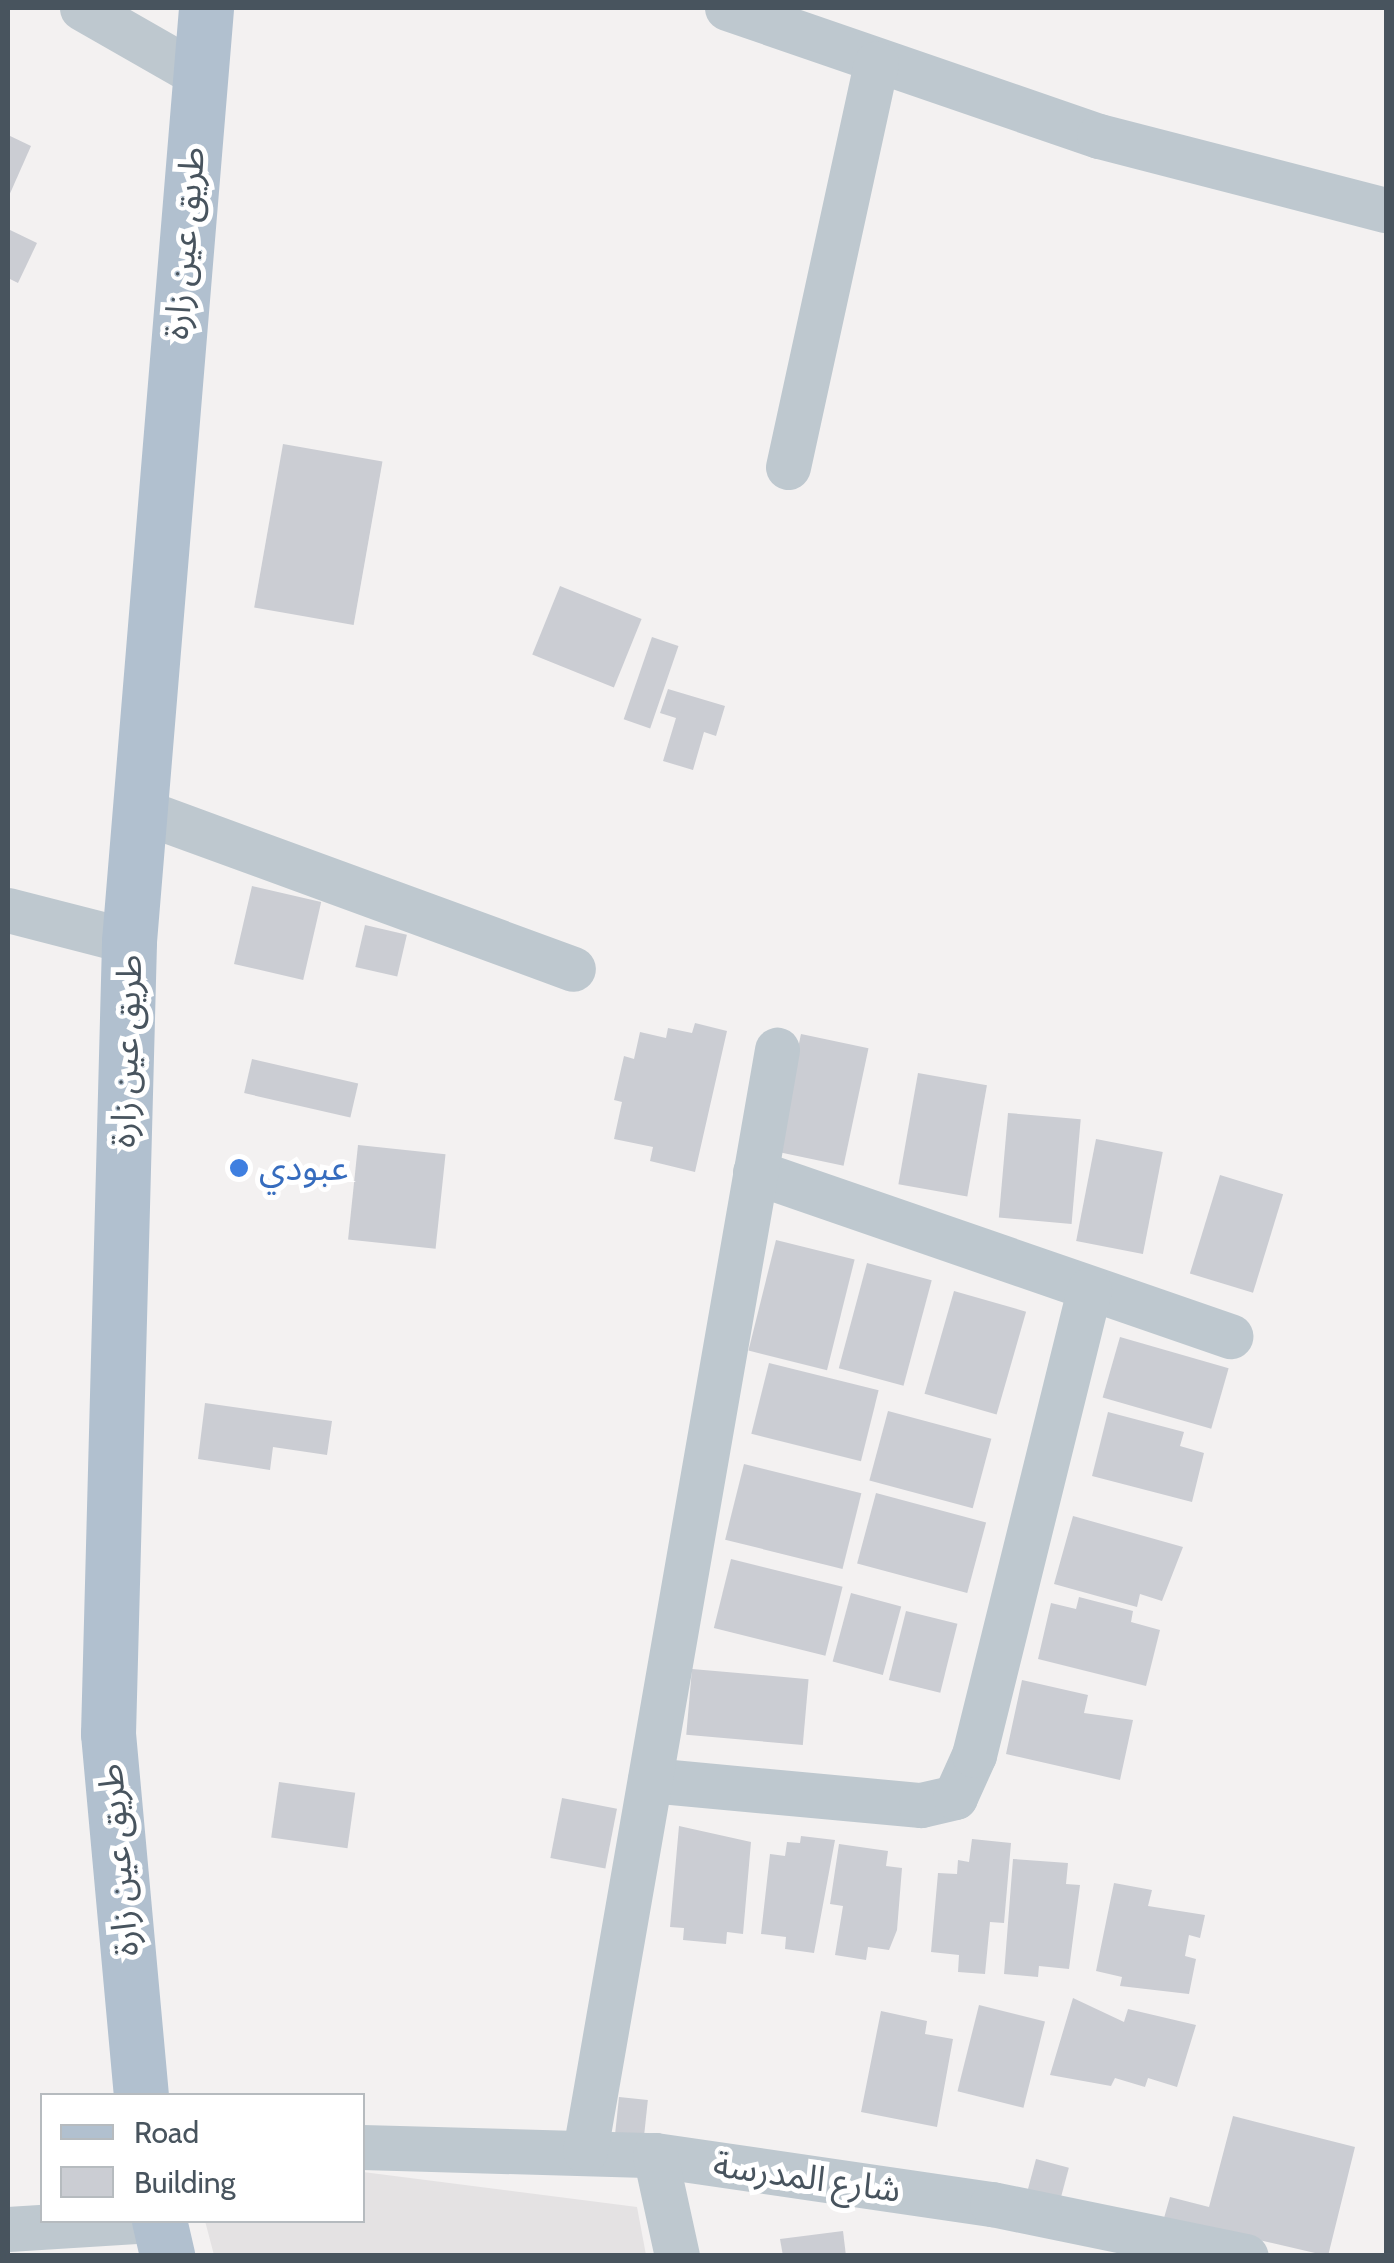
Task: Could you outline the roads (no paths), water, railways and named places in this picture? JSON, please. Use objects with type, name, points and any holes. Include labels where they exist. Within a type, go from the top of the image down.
[{"type":"main road","name":"طريق عين زارة","points":[[141,2093],[108,1734],[129,941],[206,8]]},
{"type":"main road","points":[[157,2223],[167,2256]]},
{"type":"street","points":[[82,8],[199,75]]},
{"type":"street","points":[[727,8],[876,63],[1099,136],[1386,210]]},
{"type":"street","points":[[788,467],[876,63]]},
{"type":"street","points":[[139,810],[573,970]]},
{"type":"street","points":[[8,910],[129,941]]},
{"type":"street","points":[[585,2151],[776,1050]]},
{"type":"street","points":[[755,1172],[1230,1336]]},
{"type":"street","points":[[650,1780],[921,1805],[956,1797],[974,1755],[1089,1290]]},
{"type":"street","name":"شارع المدرسة","points":[[365,2146],[655,2155],[992,2204],[1246,2256]]},
{"type":"street","points":[[655,2155],[677,2256]]},
{"type":"street","points":[[8,2229],[107,2223]]},
{"type":"place","name":"عبودي","points":[[239,1168]]}]
